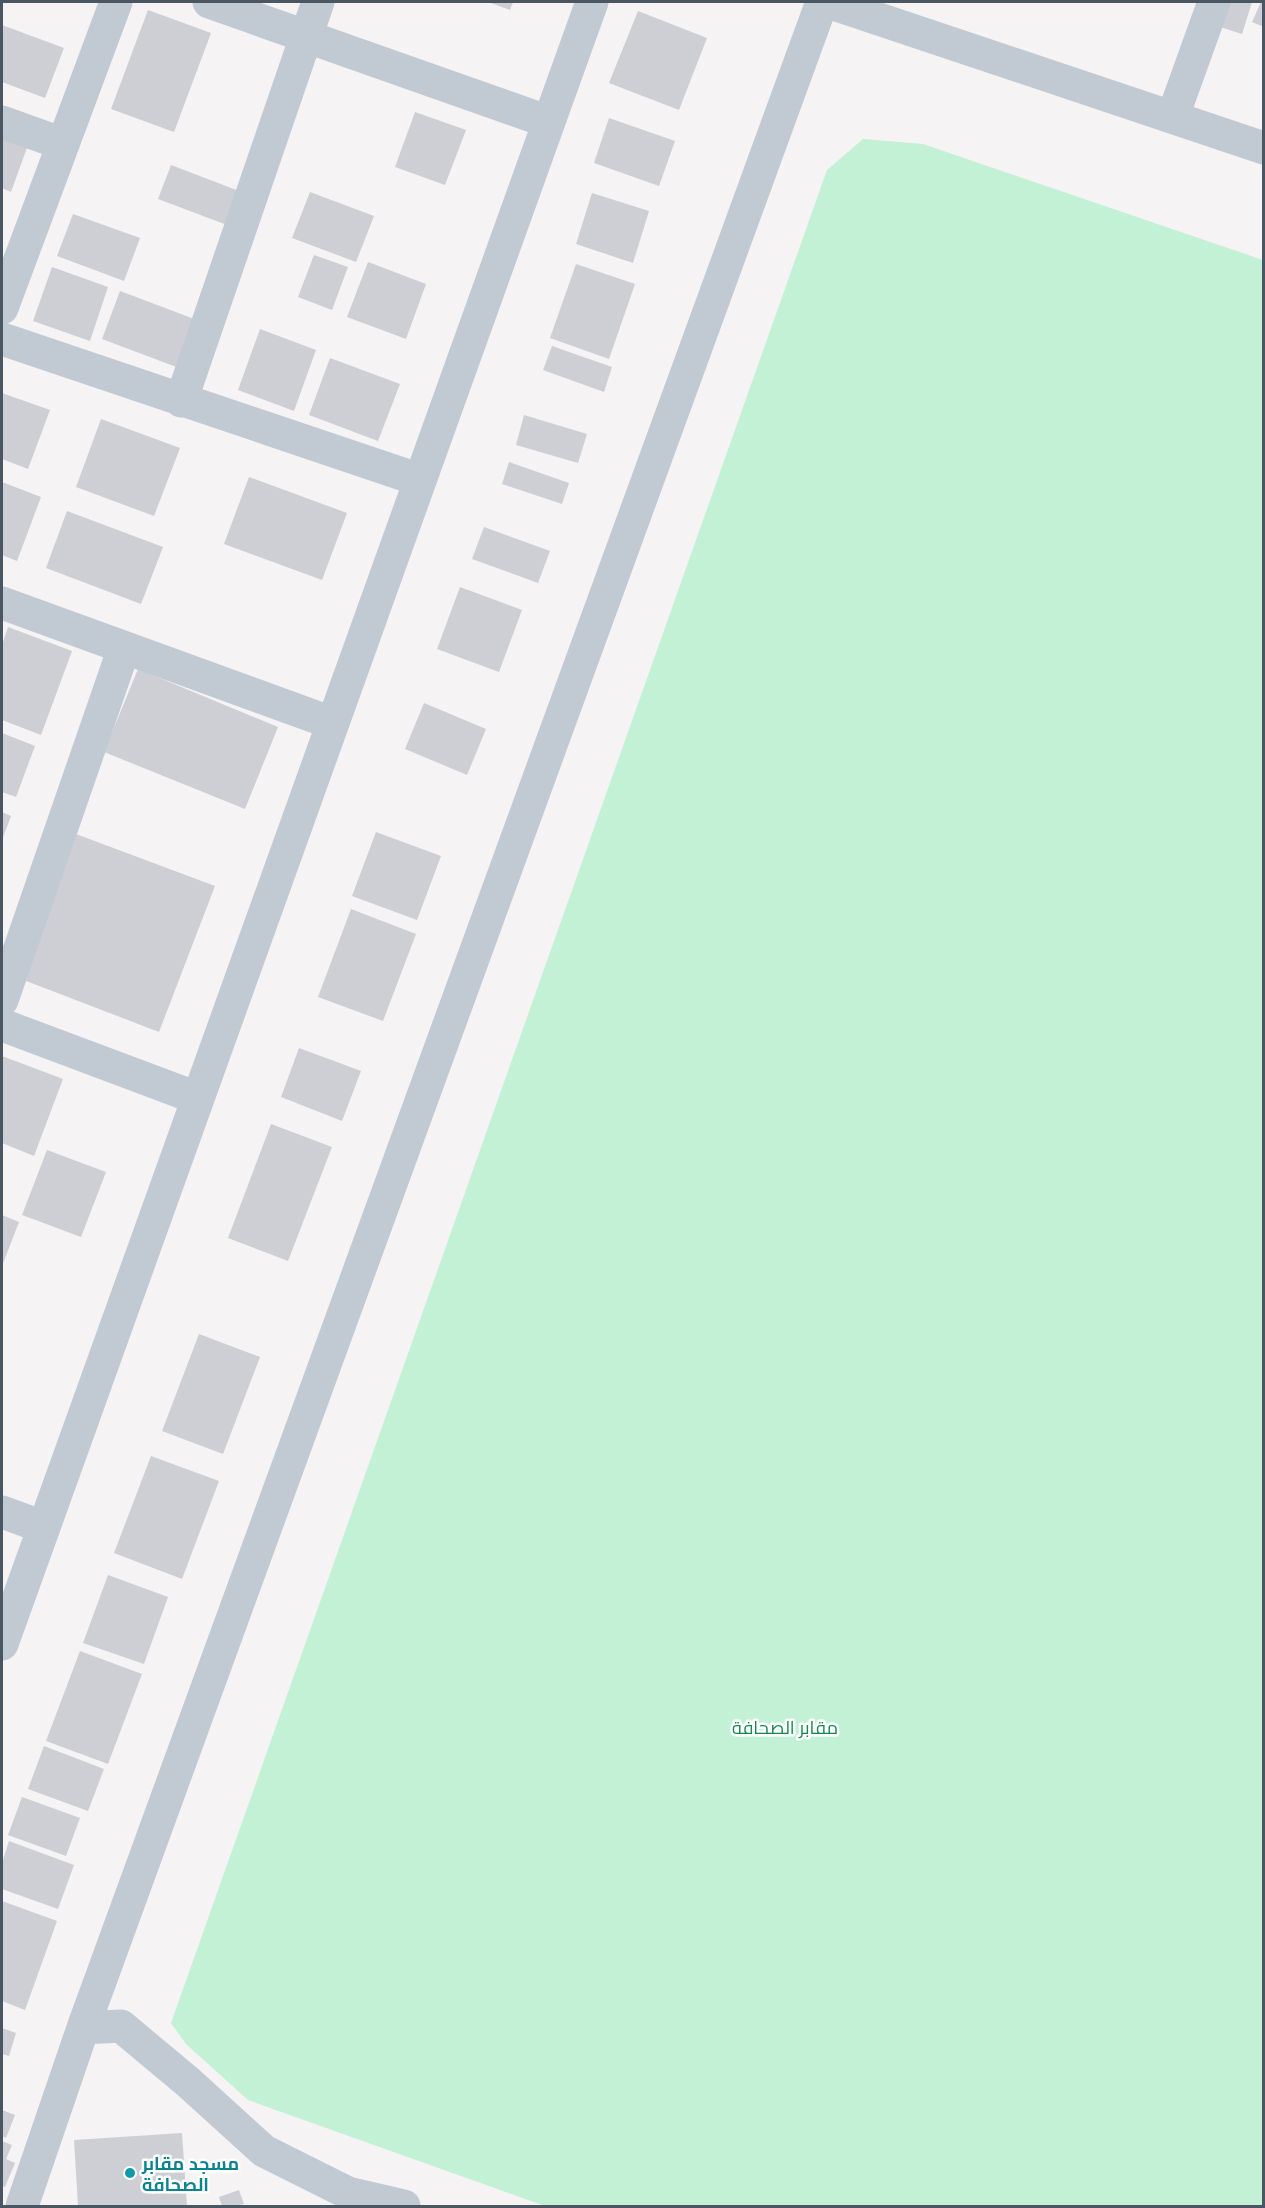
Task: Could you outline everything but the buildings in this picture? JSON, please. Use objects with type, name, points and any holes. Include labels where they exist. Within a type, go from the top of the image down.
[{"type":"street","points":[[2,308],[116,2]]},
{"type":"street","points":[[209,2],[549,122]]},
{"type":"street","points":[[181,401],[318,2]]},
{"type":"street","points":[[2,1644],[14,1567],[43,1527],[592,2]]},
{"type":"street","points":[[22,2206],[83,2028],[822,2]]},
{"type":"street","points":[[828,2],[1263,148]]},
{"type":"street","points":[[1173,117],[1214,2]]},
{"type":"street","points":[[2,123],[63,144]]},
{"type":"street","points":[[2,339],[420,480]]},
{"type":"street","points":[[2,603],[332,723]]},
{"type":"street","points":[[2,1000],[124,648]]},
{"type":"street","points":[[2,1025],[197,1098]]},
{"type":"street","points":[[2,1512],[43,1527]]},
{"type":"street","points":[[83,2028],[121,2026],[188,2082],[264,2151],[348,2193],[404,2206]]},
{"type":"green space","name":"مقابر الصحافة","points":[[863,139],[923,144],[1263,260],[1263,2206],[545,2206],[248,2100],[186,2044],[171,2023],[827,170]]},
{"type":"place","name":"مسجد مقابر الصحافة","points":[[130,2173]]}]
